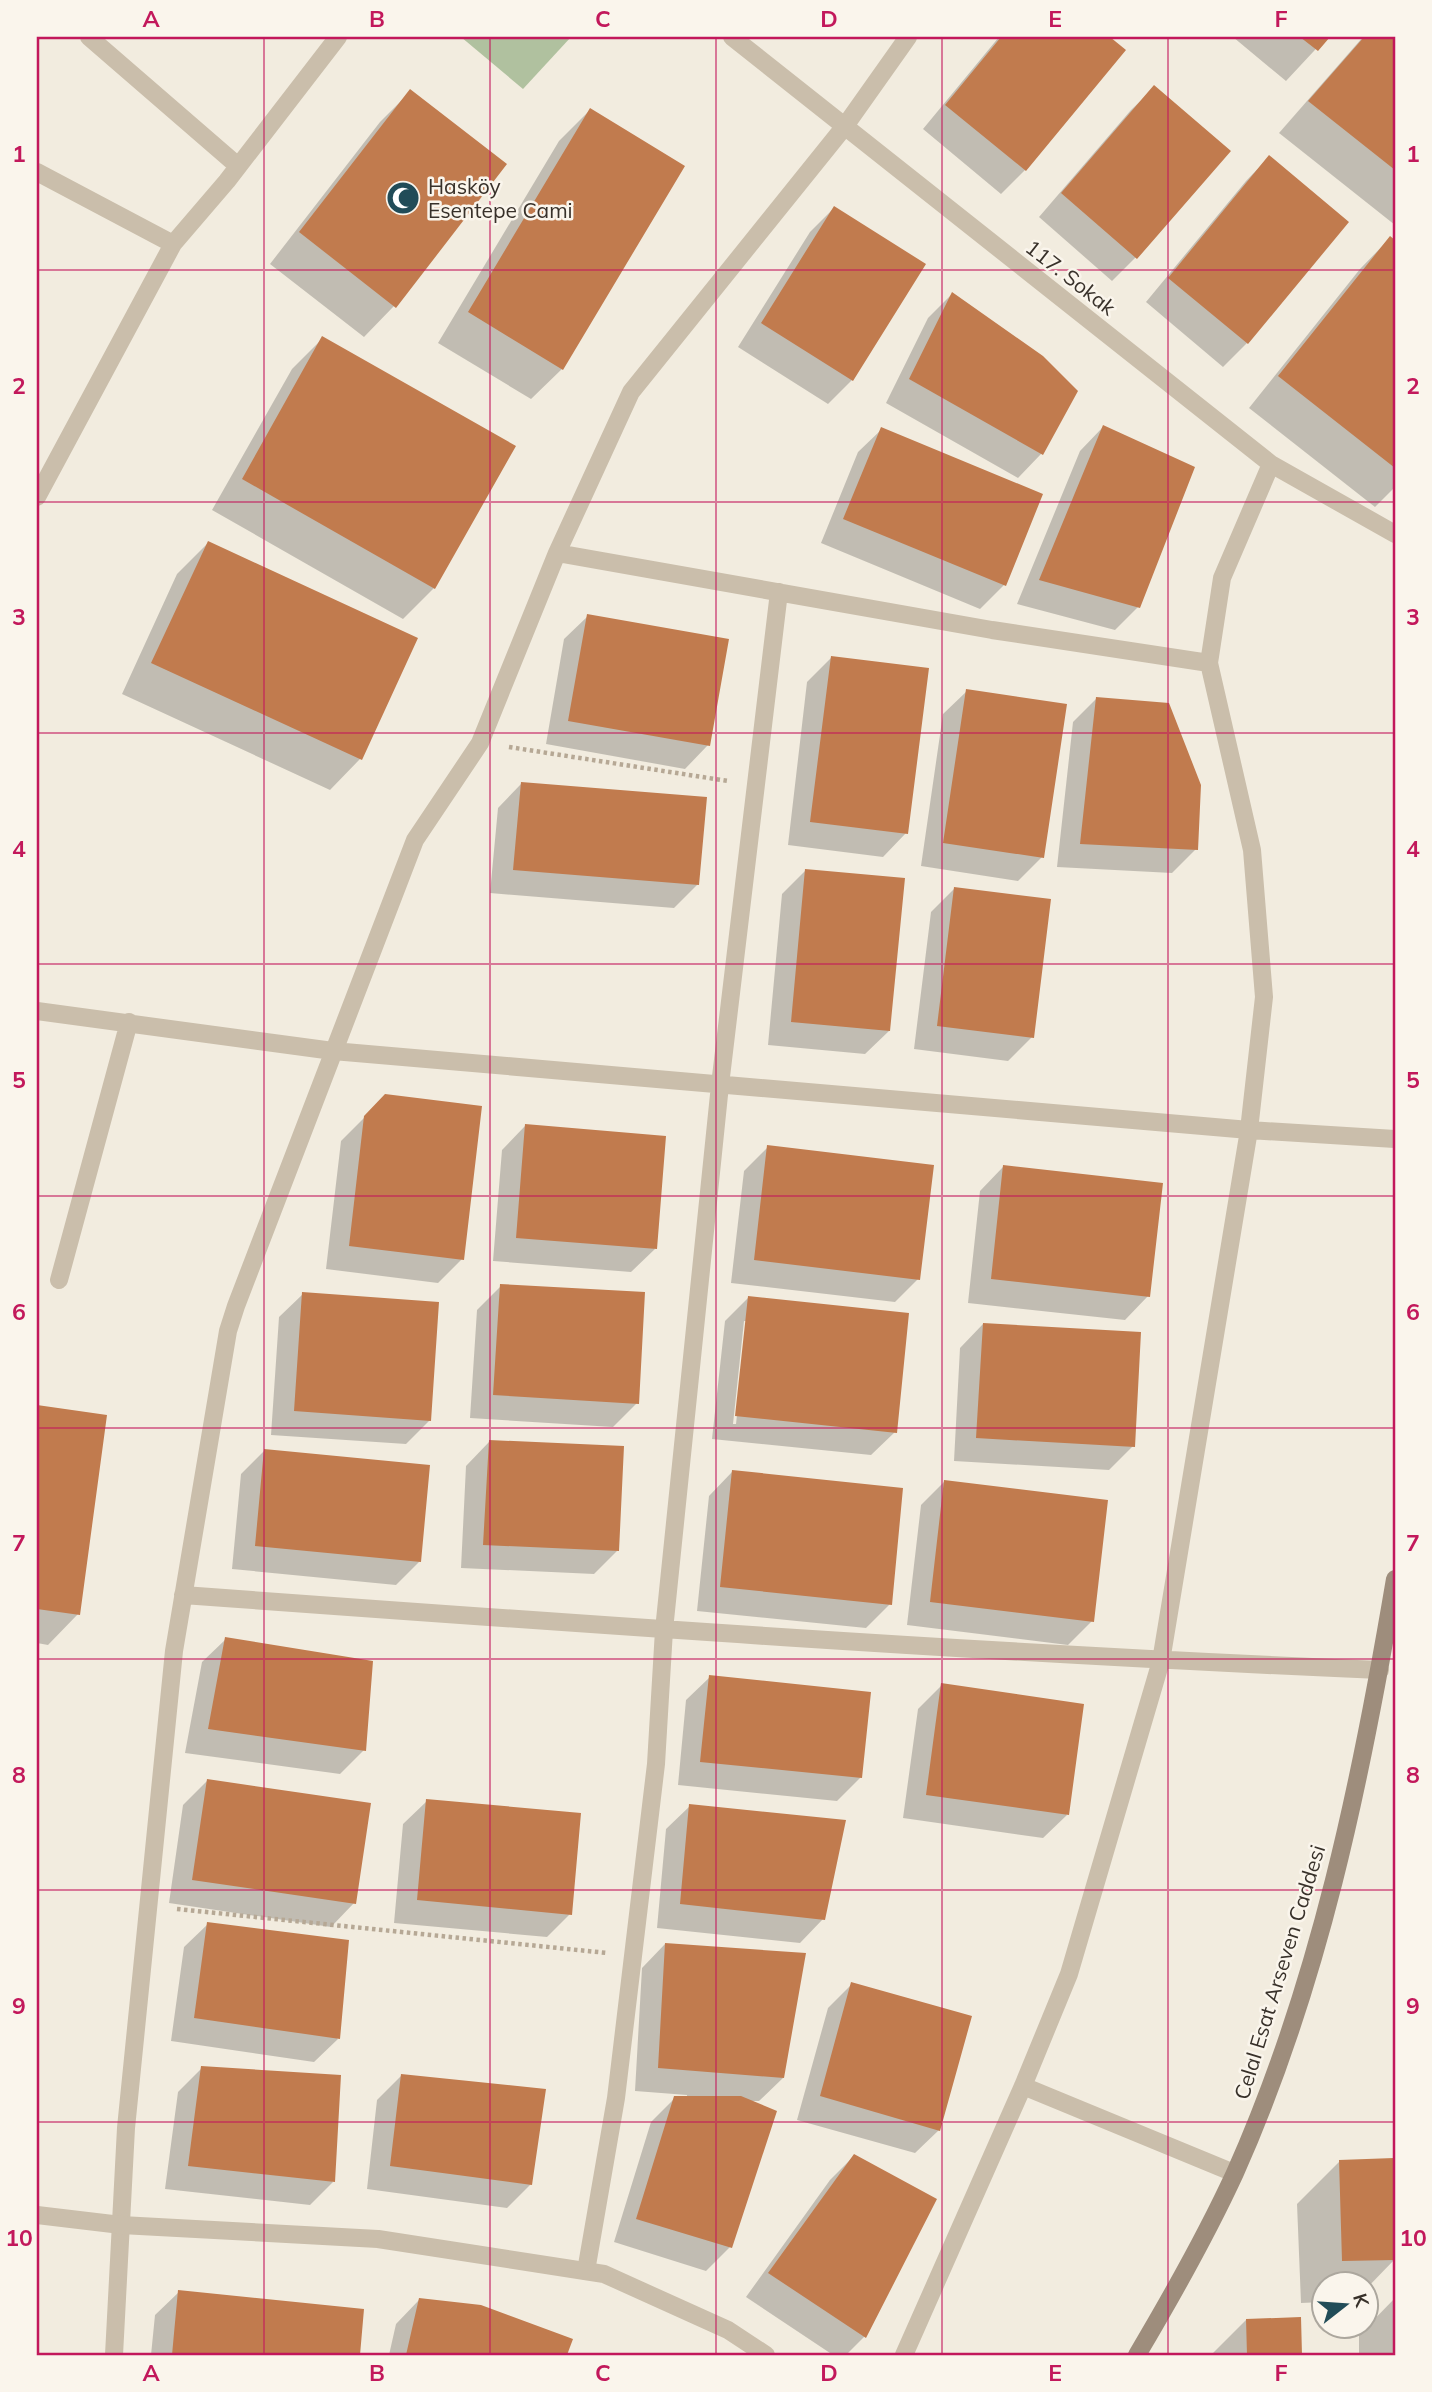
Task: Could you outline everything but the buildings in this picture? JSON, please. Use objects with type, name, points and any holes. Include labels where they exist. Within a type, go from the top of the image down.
[{"type":"main road","name":"Celal Esat Arseven Caddesi","points":[[1137,2355],[1181,2281],[1234,2173],[1276,2072],[1342,1851],[1365,1749],[1395,1579]]},
{"type":"street","points":[[89,37],[238,166]]},
{"type":"street","points":[[37,497],[173,244],[238,166],[338,37]]},
{"type":"street","name":"117. Sokak","points":[[732,37],[1271,464],[1395,534]]},
{"type":"street","points":[[114,2355],[126,2128],[174,1651],[228,1331],[415,840],[480,743],[557,553],[631,392],[845,127],[908,37]]},
{"type":"street","points":[[37,172],[173,244]]},
{"type":"street","points":[[904,2355],[1023,2087],[1069,1974],[1161,1661],[1249,1130],[1264,997],[1252,850],[1209,663],[1222,578],[1271,464]]},
{"type":"street","points":[[557,553],[992,630],[1209,663]]},
{"type":"street","points":[[586,2271],[616,2098],[656,1765],[664,1630],[720,1085],[779,592]]},
{"type":"street","points":[[37,1011],[333,1051],[1249,1130],[1395,1139]]},
{"type":"street","points":[[59,1280],[129,1022]]},
{"type":"street","points":[[183,1595],[664,1630],[1161,1661],[1380,1670]]},
{"type":"street","points":[[1023,2087],[1234,2173]]},
{"type":"street","points":[[37,2215],[121,2225],[377,2239],[604,2274],[728,2330],[766,2355]]},
{"type":"path","points":[[480,743],[756,785]]},
{"type":"path","points":[[148,1907],[633,1955]]},
{"type":"green space","points":[[461,37],[571,37],[523,89]]},
{"type":"place","name":"Hasköy Esentepe Cami","points":[[403,198]]}]
